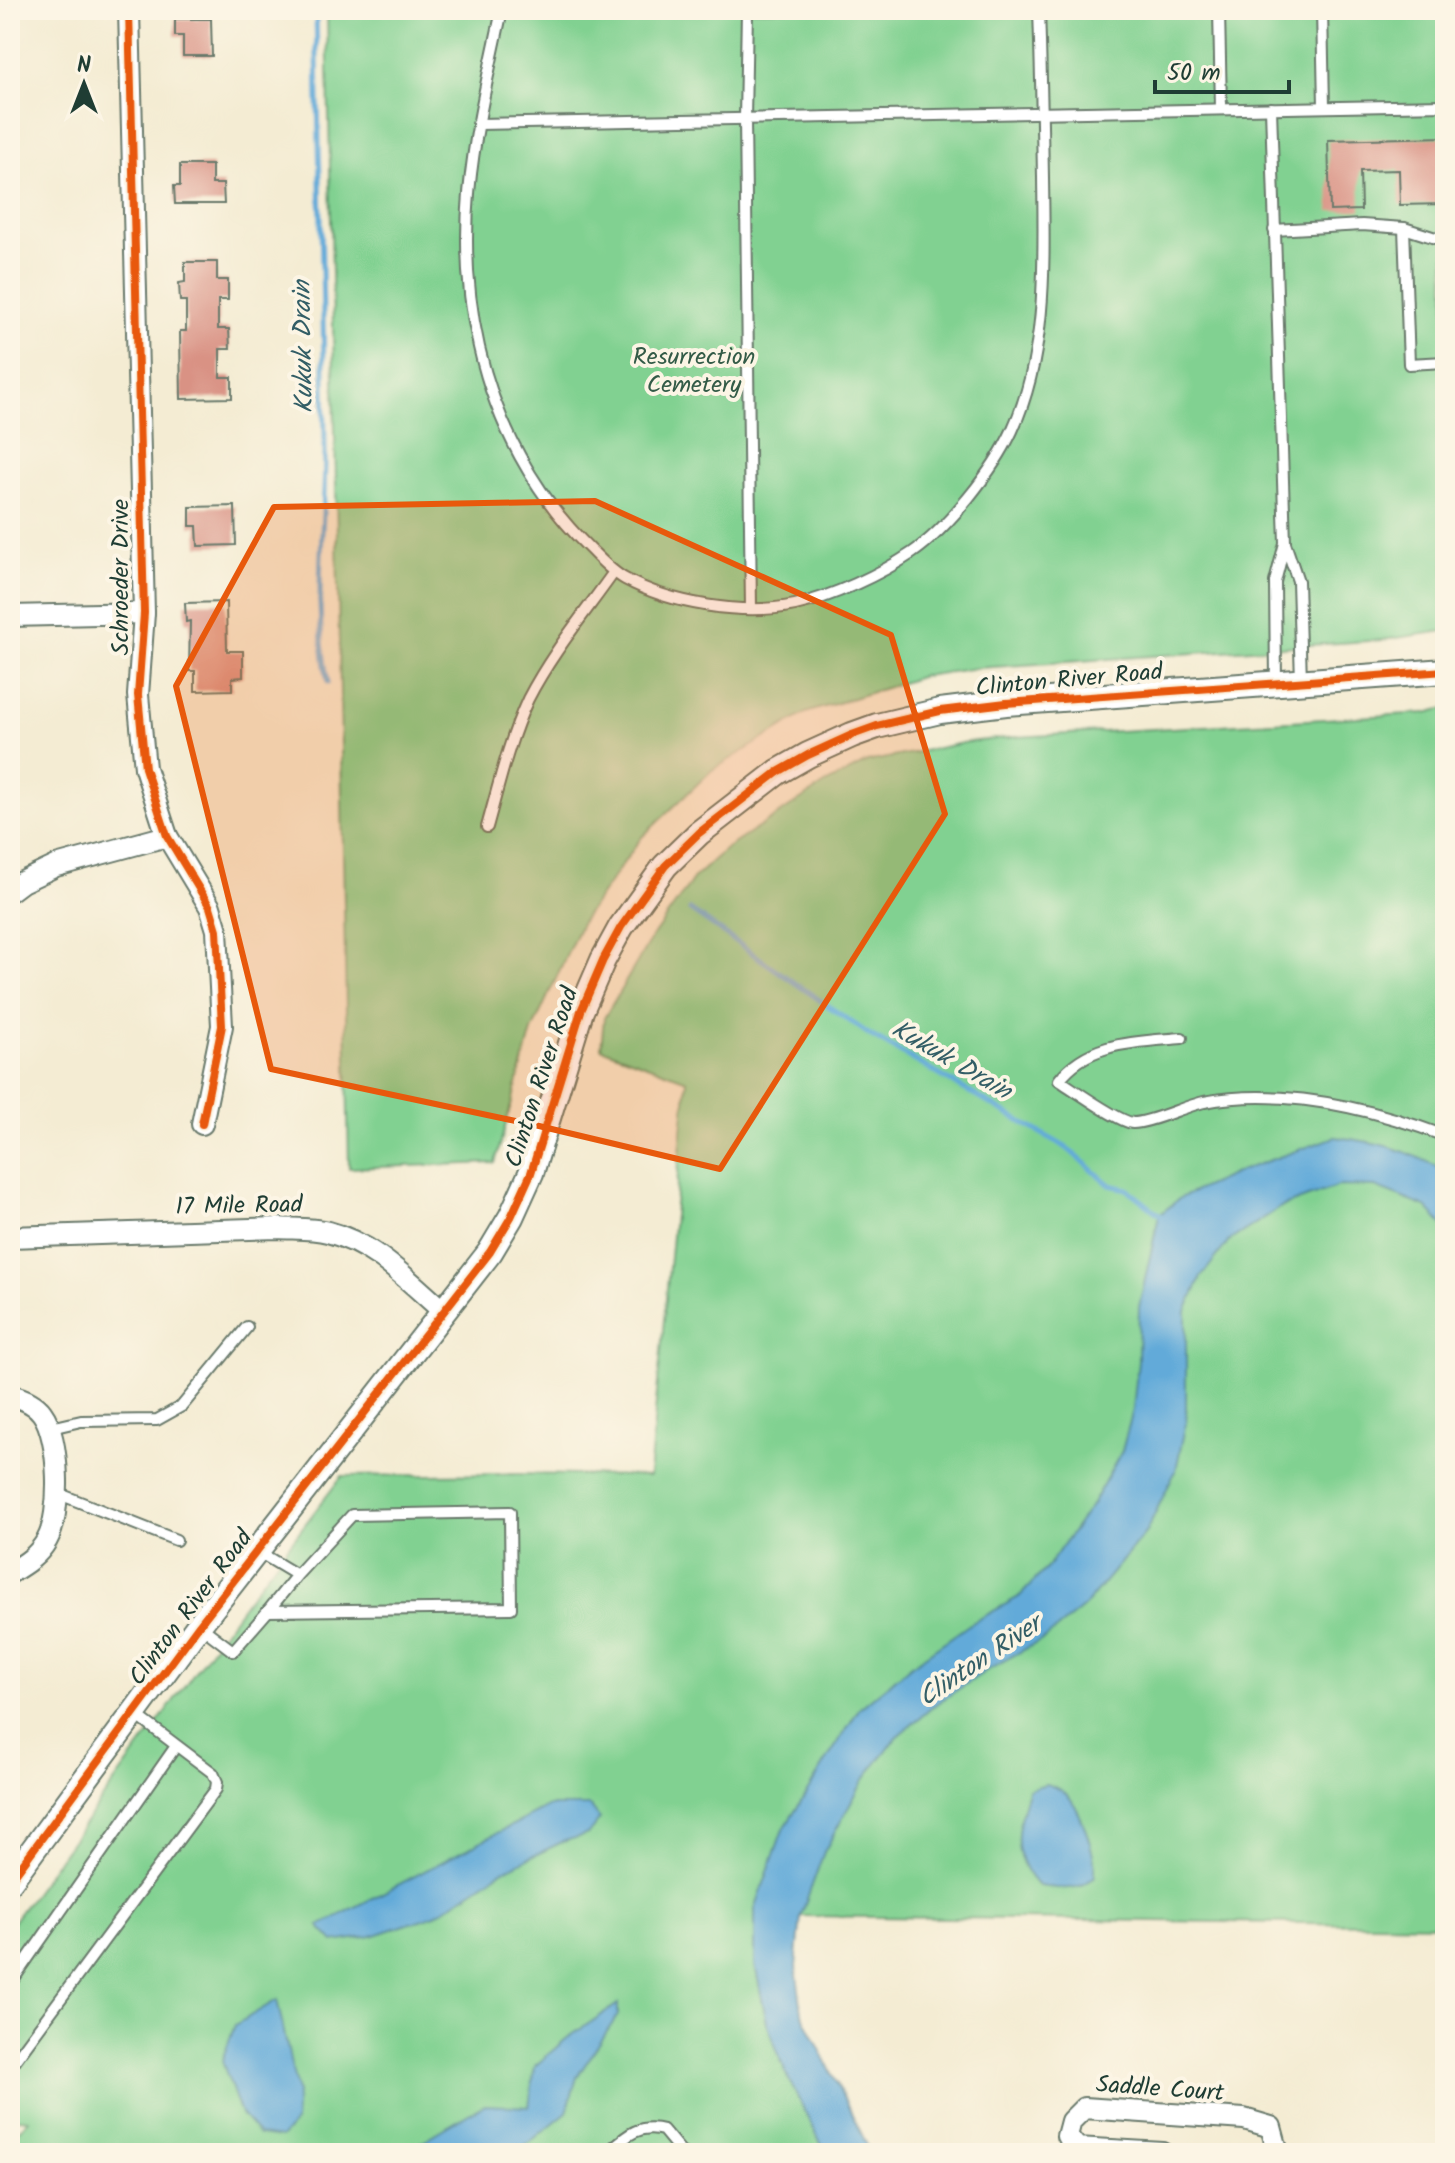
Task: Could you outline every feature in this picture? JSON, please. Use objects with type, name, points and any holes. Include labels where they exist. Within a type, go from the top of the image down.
[{"type":"street","name":"Schroeder Drive","points":[[129,10],[144,613],[138,695],[145,768],[167,836],[210,907],[217,930],[222,1026],[202,1124]]},
{"type":"street","points":[[10,616],[144,613]]},
{"type":"street","name":"Clinton River Road","points":[[10,1881],[199,1625],[490,1252],[511,1217],[531,1173],[581,1011],[621,927],[665,866],[730,807],[778,772],[808,755],[852,735],[909,718],[1006,703],[1445,671]]},
{"type":"street","points":[[10,891],[56,866],[167,836]]},
{"type":"street","name":"17 Mile Road","points":[[10,1237],[278,1228],[316,1230],[332,1233],[368,1249],[443,1311]]},
{"type":"street","points":[[10,1395],[40,1410],[51,1428],[56,1492],[55,1516],[47,1540],[31,1560],[10,1573]]},
{"type":"street","name":"Saddle Court","points":[[1163,2153],[1077,2148],[1067,2136],[1071,2121],[1084,2108],[1244,2119],[1271,2127],[1278,2153]]},
{"type":"lane","points":[[502,10],[468,181],[465,237],[468,295],[479,350],[497,405],[518,453],[538,486],[571,530],[614,572],[651,590],[685,600],[751,609],[794,605],[822,596],[871,576],[914,552],[986,476],[1012,430],[1030,378],[1044,252],[1039,10]]},
{"type":"lane","points":[[747,10],[745,119],[751,609]]},
{"type":"lane","points":[[1219,10],[1221,109]]},
{"type":"lane","points":[[1322,10],[1324,106]]},
{"type":"lane","points":[[478,124],[1445,105]]},
{"type":"lane","points":[[1271,108],[1285,543],[1275,582],[1276,682]]},
{"type":"lane","points":[[1274,230],[1362,225],[1404,228],[1445,241]]},
{"type":"lane","points":[[1404,228],[1409,364],[1445,362]]},
{"type":"lane","points":[[1285,543],[1298,581],[1301,681]]},
{"type":"lane","points":[[487,827],[511,740],[529,699],[549,662],[614,572]]},
{"type":"lane","points":[[1182,1038],[1132,1041],[1106,1047],[1067,1069],[1059,1080],[1133,1123],[1204,1102],[1266,1097],[1349,1107],[1399,1119],[1445,1136]]},
{"type":"lane","points":[[51,1428],[81,1421],[157,1420],[182,1406],[247,1327]]},
{"type":"lane","points":[[56,1492],[176,1540]]},
{"type":"lane","points":[[199,1625],[233,1651],[297,1575],[352,1515],[510,1512],[511,1608],[268,1611]]},
{"type":"lane","points":[[257,1551],[297,1575]]},
{"type":"lane","points":[[10,2067],[216,1789],[213,1773],[135,1714]]},
{"type":"lane","points":[[10,1984],[176,1746]]},
{"type":"lane","points":[[607,2153],[633,2131],[644,2127],[663,2130],[682,2153]]},
{"type":"highlighted area","points":[[595,501],[891,635],[945,814],[720,1169],[539,1126],[271,1069],[176,686],[274,507]]},
{"type":"green space","name":"Resurrection Cemetery","points":[[327,10],[1445,10],[1445,631],[1382,640],[978,668],[923,676],[806,713],[711,771],[642,837],[582,921],[532,1031],[495,1163],[349,1168]]},
{"type":"green space","points":[[1445,708],[1445,1925],[801,1916],[755,1909],[826,2153],[10,2153],[10,2139],[29,2119],[10,2117],[10,1926],[246,1601],[342,1476],[649,1476],[687,1080],[601,1048],[604,1018],[652,937],[695,877],[724,850],[825,784],[867,762],[968,742],[1017,737],[1426,713]]},
{"type":"water","name":"Clinton River","points":[[1335,1137],[1392,1148],[1445,1171],[1445,1227],[1426,1207],[1375,1187],[1338,1186],[1281,1207],[1229,1241],[1201,1277],[1186,1311],[1186,1422],[1176,1470],[1146,1532],[1084,1607],[1046,1638],[992,1667],[936,1704],[896,1738],[863,1781],[824,1852],[801,1916],[796,1967],[802,2013],[871,2153],[826,2153],[787,2076],[767,2023],[755,1965],[755,1909],[782,1832],[859,1709],[913,1664],[970,1624],[1019,1597],[1046,1569],[1092,1504],[1122,1451],[1133,1410],[1139,1307],[1159,1215],[1180,1198],[1240,1171]]},
{"type":"water","points":[[1046,1784],[1062,1791],[1070,1799],[1086,1832],[1095,1876],[1082,1885],[1068,1888],[1038,1886],[1023,1863],[1018,1828],[1024,1803],[1029,1789]]},
{"type":"water","points":[[549,1806],[590,1806],[600,1819],[588,1834],[562,1842],[502,1871],[435,1915],[372,1936],[334,1942],[319,1926]]},
{"type":"water","points":[[277,2000],[297,2092],[295,2122],[281,2138],[259,2135],[241,2114],[222,2061],[235,2025]]},
{"type":"water","points":[[618,2004],[618,2015],[577,2077],[567,2112],[516,2153],[403,2153],[484,2105],[529,2107],[535,2066],[566,2039]]},
{"type":"building","points":[[175,19],[211,19],[212,56],[183,56],[183,36],[175,36]]},
{"type":"building","points":[[1445,137],[1445,204],[1400,205],[1399,170],[1360,171],[1361,210],[1330,211],[1328,140]]},
{"type":"building","points":[[180,165],[212,165],[212,184],[223,184],[224,204],[175,204],[174,186],[180,186]]},
{"type":"building","points":[[185,262],[217,262],[217,280],[228,280],[228,300],[218,300],[218,329],[229,329],[230,349],[220,349],[220,377],[232,377],[232,398],[181,399],[180,331],[186,331],[186,301],[180,301],[179,283],[185,282]]},
{"type":"building","points":[[235,506],[236,545],[198,546],[197,526],[190,526],[190,507]]},
{"type":"building","points":[[226,602],[227,651],[243,651],[243,677],[232,678],[232,690],[195,691],[195,671],[189,671],[190,621],[186,622],[185,603]]},
{"type":"waterway","name":"Kukuk Drain","points":[[316,10],[325,452],[320,597],[328,682]]},
{"type":"waterway","name":"Kukuk Drain","points":[[690,910],[870,1035],[1067,1148],[1110,1185],[1127,1189],[1164,1218]]},
{"type":"cycle path","points":[[129,10],[144,613],[138,695],[145,768],[167,836],[210,907],[217,930],[222,1026],[202,1124]]},
{"type":"cycle path","points":[[10,1881],[199,1625],[490,1252],[511,1217],[531,1173],[581,1011],[603,960],[621,927],[665,866],[699,833],[778,772],[808,755],[877,726],[940,711],[1006,703],[1445,671]]}]
